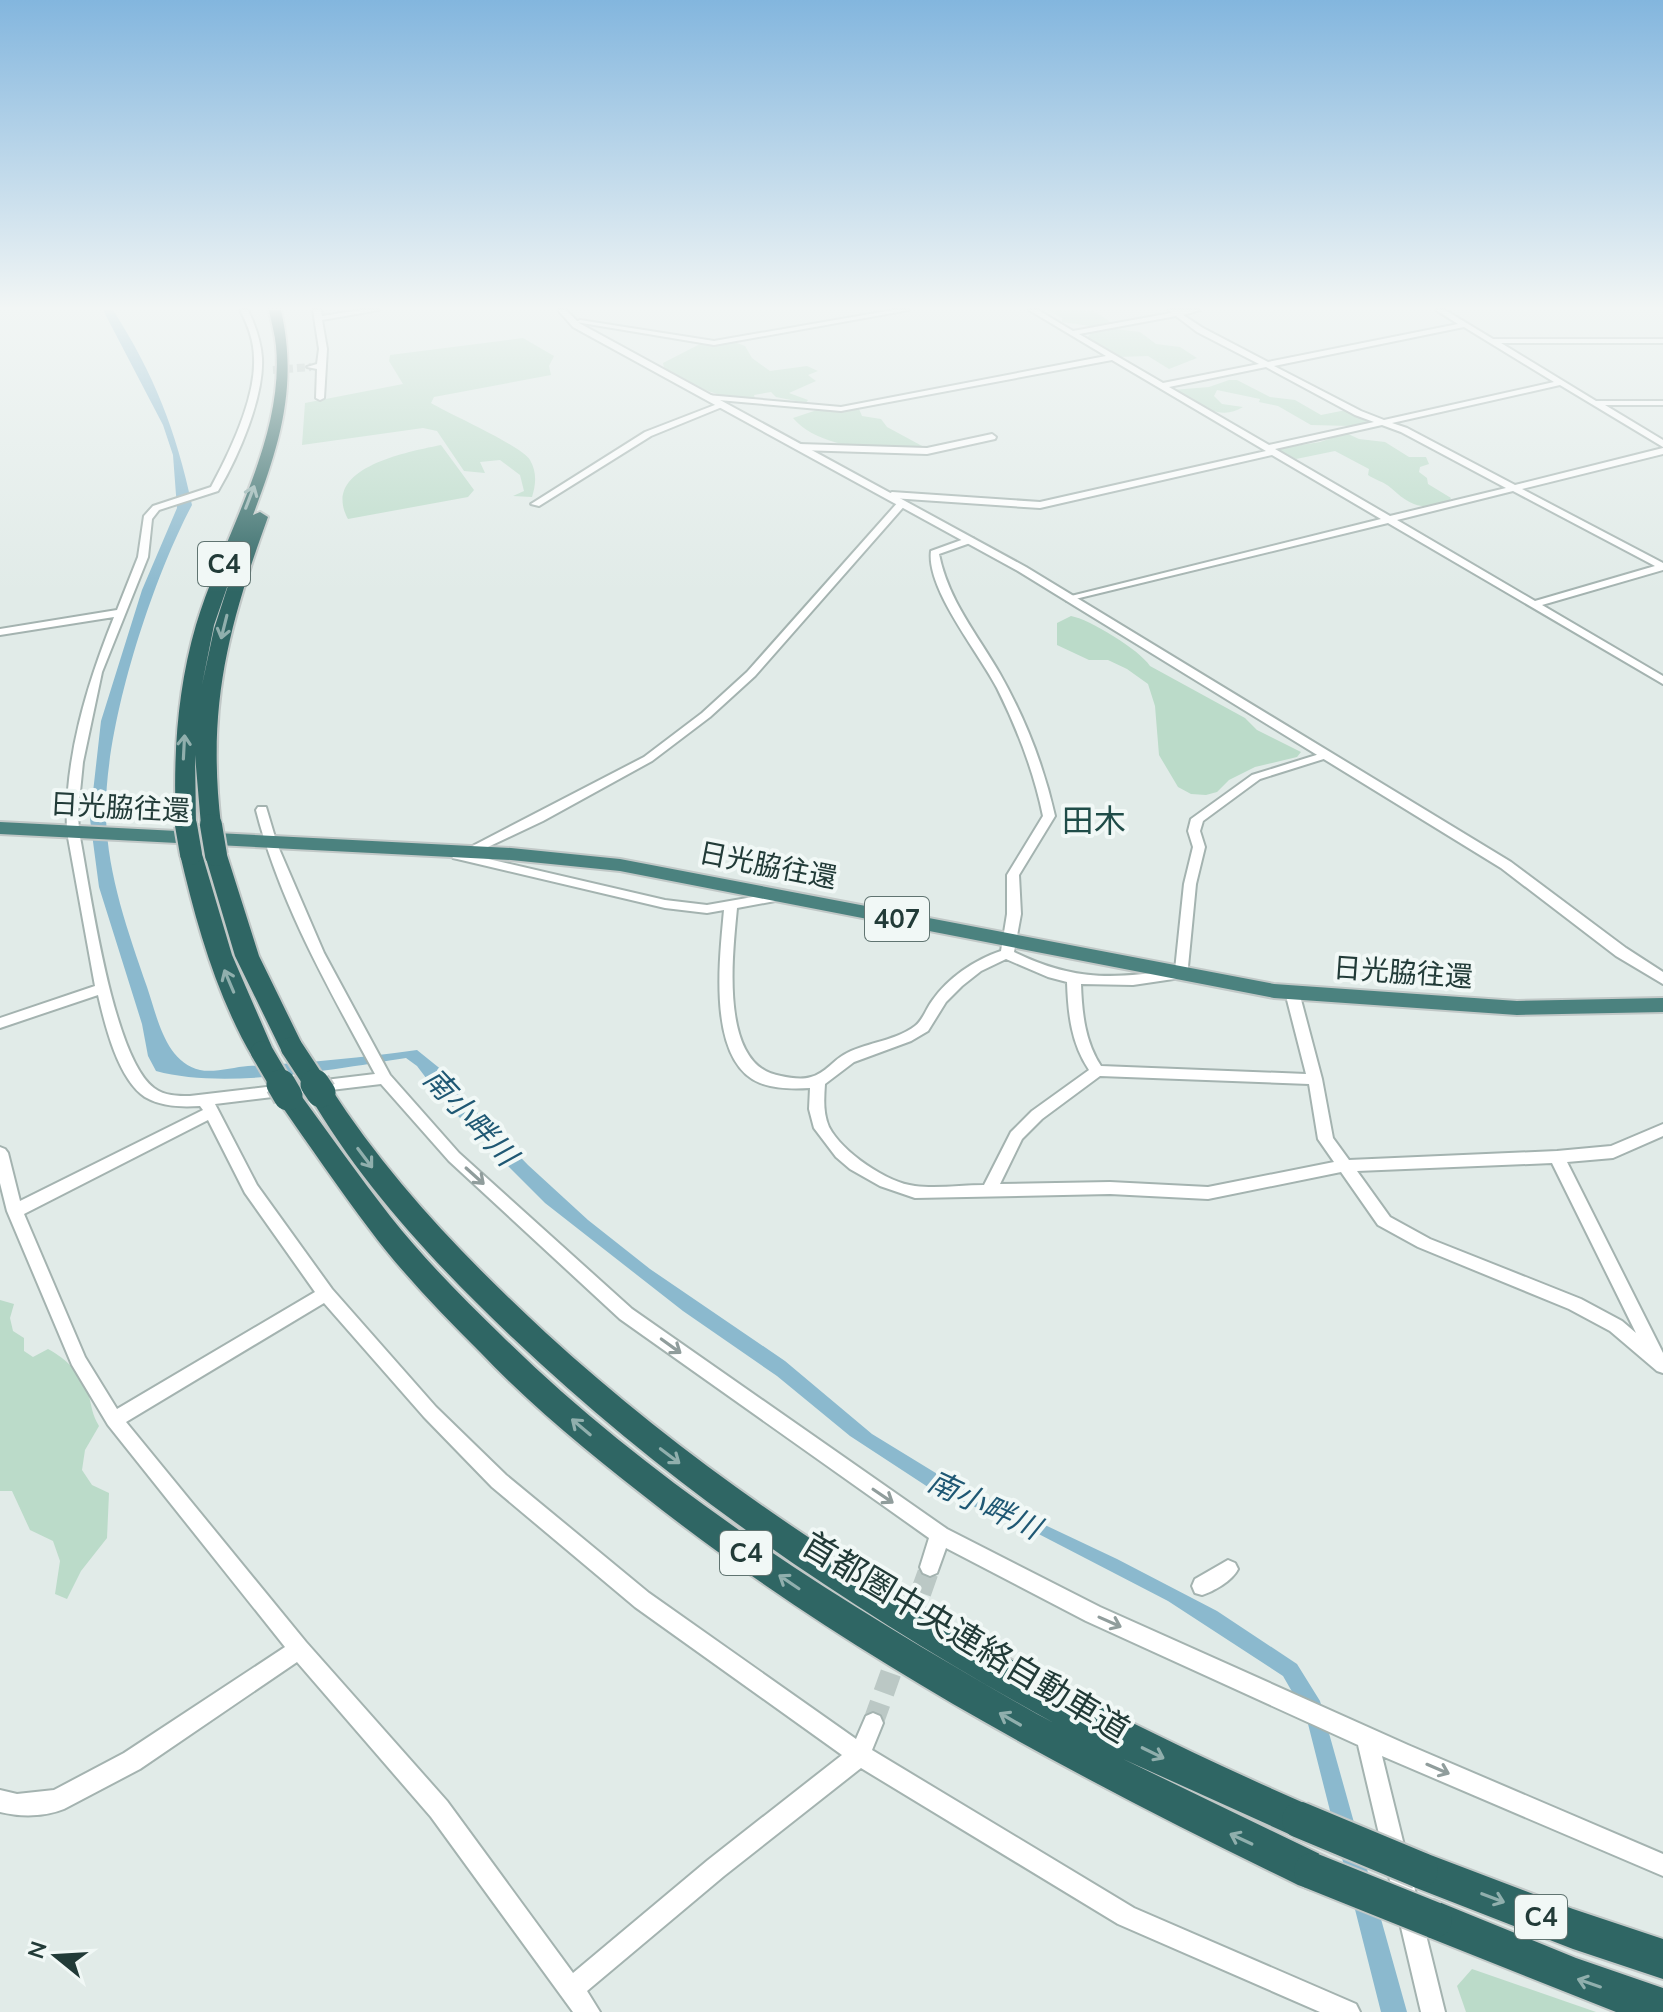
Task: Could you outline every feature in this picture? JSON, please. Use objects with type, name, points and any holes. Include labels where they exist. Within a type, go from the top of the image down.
[{"type":"highway","name":"首都圏中央連絡自動車道","points":[[281,404],[227,555],[195,667],[183,747],[186,825],[201,904],[222,966],[262,1052],[288,1096],[402,1251],[544,1396],[690,1513],[911,1662],[1025,1728],[1193,1816],[1312,1871],[1576,1978],[1663,2008]]},
{"type":"highway","name":"首都圏中央連絡自動車道","points":[[294,404],[285,441],[239,577],[216,663],[205,744],[211,825],[216,855],[247,956],[292,1048],[339,1123],[385,1185],[465,1274],[617,1414],[735,1504],[847,1580],[1065,1710],[1300,1820],[1573,1929],[1663,1959]]},
{"type":"highway","name":"日光脇往還","points":[[0,828],[456,851],[620,865],[781,896],[1009,947],[1292,992],[1517,1008],[1663,1005]]},
{"type":"street","points":[[249,404],[217,486],[203,494],[162,506],[147,518],[143,557],[97,672],[77,762],[72,812],[80,832],[104,988],[119,1044],[135,1079],[148,1093],[163,1099],[208,1106],[384,1078]]},
{"type":"street","points":[[784,404],[841,409],[868,404]]},
{"type":"street","points":[[1192,404],[1663,681]]},
{"type":"street","points":[[1344,404],[1404,430],[1663,567]]},
{"type":"street","points":[[888,495],[1040,505],[1467,404]]},
{"type":"street","points":[[1596,404],[1663,444]]},
{"type":"street","points":[[536,504],[648,434],[723,405],[1071,599],[1506,865],[1663,979]]},
{"type":"street","points":[[799,447],[927,451],[992,437]]},
{"type":"street","points":[[1071,599],[1663,451]]},
{"type":"street","points":[[456,851],[623,773],[648,759],[706,715],[751,674],[902,503]]},
{"type":"street","points":[[731,905],[726,986],[728,1020],[747,1067],[761,1080],[780,1084],[818,1081],[848,1059],[911,1036],[926,1026],[933,1010],[949,989],[1009,947],[1014,914],[1013,875],[1049,816],[1046,793],[996,675],[956,612],[936,570],[934,553],[970,540]]},
{"type":"street","points":[[1532,605],[1663,567]]},
{"type":"street","points":[[0,632],[120,613]]},
{"type":"street","points":[[1009,947],[1039,971],[1074,981],[1127,982],[1182,974],[1190,884],[1199,847],[1194,831],[1197,819],[1256,777],[1326,755]]},
{"type":"street","points":[[262,810],[271,844],[317,953],[384,1078],[454,1157],[626,1314],[940,1535],[1093,1614],[1663,1865]]},
{"type":"street","points":[[456,851],[471,860],[665,904],[707,909],[781,896]]},
{"type":"street","points":[[1074,981],[1075,1017],[1089,1061],[1097,1071]]},
{"type":"street","points":[[0,1023],[104,988]]},
{"type":"street","points":[[1292,992],[1315,1079],[1326,1139],[1384,1221],[1424,1243],[1575,1304],[1616,1326],[1660,1362]]},
{"type":"street","points":[[989,1191],[1016,1136],[1037,1115],[1097,1071],[1315,1079]]},
{"type":"street","points":[[818,1081],[817,1113],[830,1143],[864,1170],[899,1189],[915,1192],[1110,1188],[1208,1193],[1344,1166],[1613,1152],[1663,1130]]},
{"type":"street","points":[[15,1211],[208,1106]]},
{"type":"street","points":[[208,1106],[251,1189],[326,1294],[430,1412],[499,1481],[642,1600],[860,1755],[1126,1916],[1348,2012]]},
{"type":"street","points":[[0,1153],[15,1211],[78,1360],[114,1420],[299,1649],[439,1809],[588,2012]]},
{"type":"street","points":[[1557,1157],[1660,1362]]},
{"type":"street","points":[[114,1420],[326,1294]]},
{"type":"street","points":[[930,1567],[940,1535]]},
{"type":"street","points":[[1202,1586],[1228,1569]]},
{"type":"street","points":[[0,1801],[17,1805],[56,1801],[132,1761],[299,1649]]},
{"type":"street","points":[[571,1990],[716,1868],[860,1755],[873,1723]]},
{"type":"street","points":[[1367,1737],[1433,2012]]},
{"type":"green space","points":[[305,404],[433,404],[524,454],[532,465],[535,483],[532,497],[513,496],[524,491],[520,475],[500,460],[480,462],[485,473],[464,471],[437,431],[423,428],[302,445]]},
{"type":"green space","points":[[1198,404],[1222,404],[1243,407],[1225,413]]},
{"type":"green space","points":[[1268,404],[1302,404],[1321,415],[1346,410],[1369,423],[1311,425],[1278,406]]},
{"type":"green space","points":[[820,409],[859,409],[862,416],[881,419],[887,427],[924,447],[891,449],[836,443],[805,429],[793,418]]},
{"type":"green space","points":[[1346,433],[1359,439],[1385,442],[1409,457],[1426,457],[1429,464],[1420,467],[1419,472],[1427,478],[1428,484],[1451,498],[1448,503],[1423,506],[1410,503],[1386,484],[1368,475],[1369,469],[1335,451],[1296,459],[1276,449],[1320,442]]},
{"type":"green space","points":[[441,445],[474,490],[468,497],[348,519],[343,501],[346,487],[356,475],[389,458]]},
{"type":"green space","points":[[1071,616],[1114,636],[1150,666],[1245,718],[1257,730],[1301,752],[1297,757],[1255,767],[1229,780],[1217,792],[1191,794],[1178,787],[1159,755],[1155,706],[1148,684],[1108,660],[1089,660],[1057,645],[1057,623]]},
{"type":"green space","points":[[0,1300],[14,1304],[10,1318],[13,1331],[24,1338],[24,1351],[33,1357],[48,1349],[79,1375],[99,1426],[85,1450],[82,1470],[92,1485],[109,1493],[107,1538],[81,1571],[67,1599],[55,1594],[60,1561],[53,1541],[30,1530],[12,1491],[0,1491]]},
{"type":"green space","points":[[1472,1969],[1596,2012],[1466,2012],[1457,1986]]},
{"type":"water","name":"南小畔川","points":[[152,404],[162,404],[179,452],[192,505],[161,574],[132,657],[112,743],[106,818],[111,861],[126,925],[170,1048],[188,1065],[206,1071],[417,1050],[448,1075],[472,1107],[528,1165],[588,1220],[650,1269],[785,1361],[872,1434],[939,1475],[1117,1559],[1217,1611],[1297,1664],[1320,1701],[1407,2012],[1381,2012],[1306,1716],[1283,1676],[1168,1601],[1029,1529],[931,1489],[850,1436],[777,1376],[683,1311],[545,1203],[445,1103],[417,1066],[406,1058],[314,1072],[247,1078],[214,1079],[156,1071],[148,1056],[142,1024],[99,887],[90,819],[101,721],[142,590],[177,508],[173,455]]},
{"type":"tunnel","points":[[910,1623],[930,1567]]},
{"type":"tunnel","points":[[873,1723],[898,1653]]},
{"type":"district","name":"田木","points":[[1094,821]]}]
